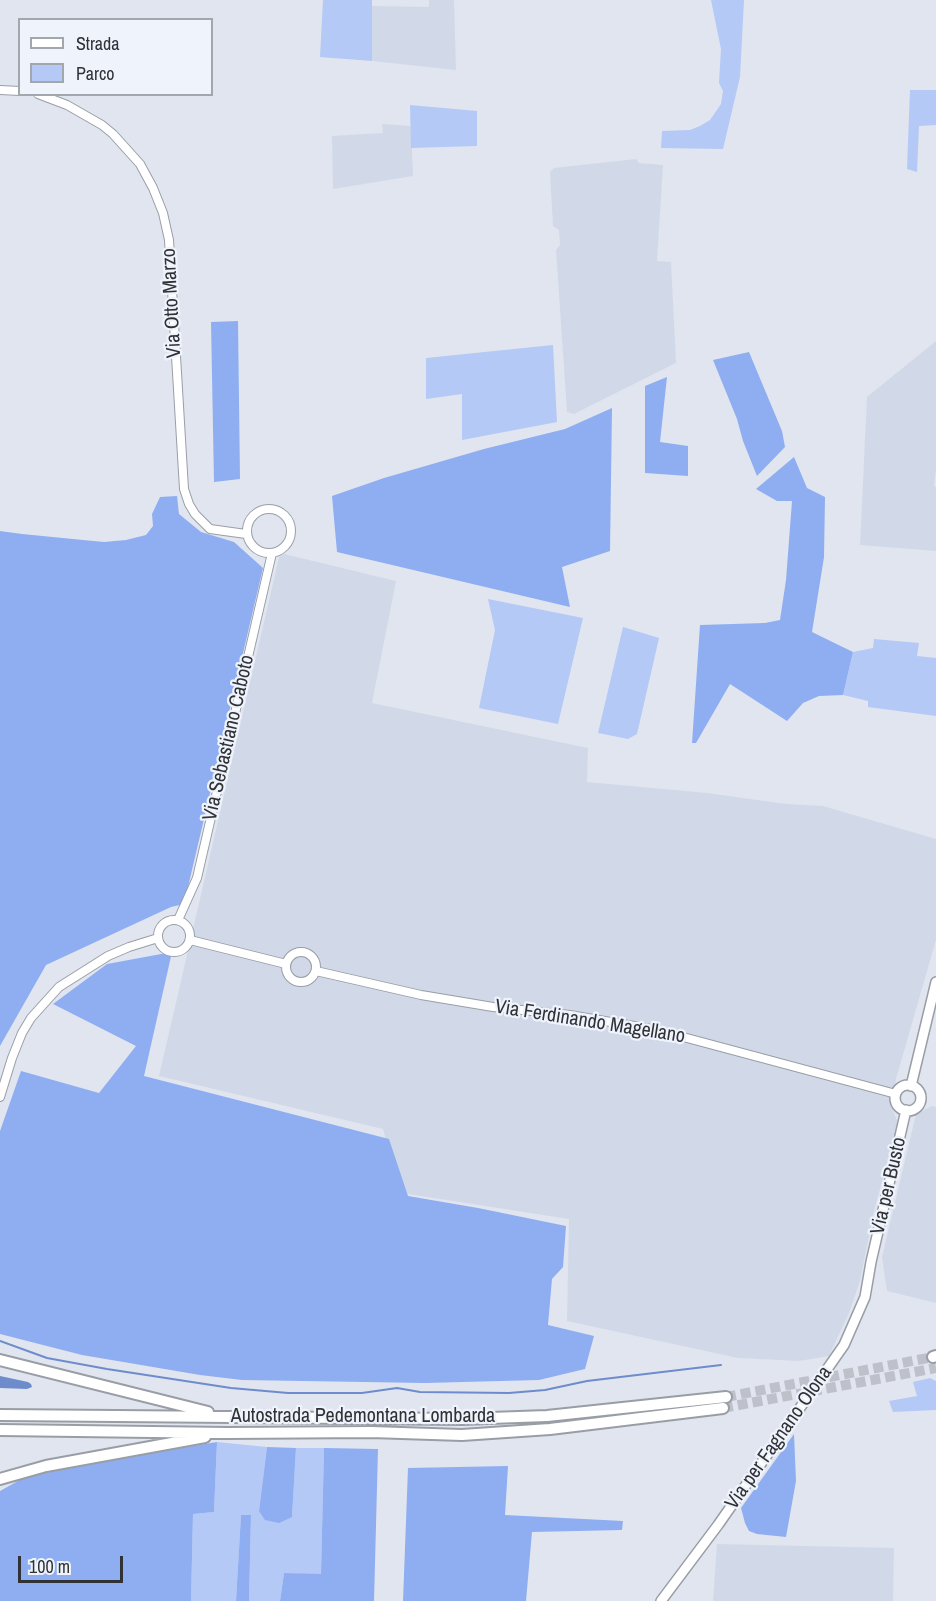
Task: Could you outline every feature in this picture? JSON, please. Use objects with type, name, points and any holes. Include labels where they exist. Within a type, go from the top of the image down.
[{"type":"highway","points":[[0,1360],[226,1417]]},
{"type":"highway","name":"Autostrada Pedemontana Lombarda","points":[[0,1415],[462,1419],[547,1416],[724,1402],[550,1429],[462,1435],[371,1432],[0,1430]]},
{"type":"highway","points":[[0,1479],[46,1466],[228,1433]]},
{"type":"main road","name":"Via per Busto","points":[[896,1094],[896,1103],[906,1110],[917,1107],[921,1099],[919,1092],[911,1086],[936,982]]},
{"type":"main road","points":[[896,1094],[903,1086],[911,1086]]},
{"type":"main road","name":"Via per Busto","points":[[872,1262],[906,1110]]},
{"type":"main road","name":"Via per Fagnano Olona","points":[[661,1601],[718,1525],[844,1345],[865,1297],[872,1262]]},
{"type":"street","points":[[0,90],[18,91]]},
{"type":"street","name":"Via Otto Marzo","points":[[43,96],[67,105],[102,125],[132,154],[153,188],[163,213],[169,240],[184,489],[195,514],[210,529],[246,534]]},
{"type":"street","points":[[269,508],[283,513],[291,526],[289,540],[280,550],[272,553],[258,550],[248,540],[246,534],[249,519],[261,509],[269,508]]},
{"type":"street","name":"Via Sebastiano Caboto","points":[[159,938],[160,928],[164,924],[178,920],[197,878],[272,553]]},
{"type":"street","points":[[0,1097],[22,1033],[52,993],[108,956],[129,947],[159,938],[163,947],[171,951],[181,950],[190,940],[189,930],[178,920]]},
{"type":"street","points":[[190,940],[286,964]]},
{"type":"street","points":[[306,952],[316,962],[316,971],[310,980],[300,982],[290,978],[287,974],[287,960],[293,954],[306,952]]},
{"type":"street","name":"Via Ferdinando Magellano","points":[[316,971],[421,995],[570,1015],[657,1030],[896,1094]]},
{"type":"shaded area","points":[[429,0],[454,0],[456,70],[372,61],[372,6],[429,7]]},
{"type":"shaded area","points":[[382,124],[411,126],[413,176],[333,189],[332,136],[383,133]]},
{"type":"shaded area","points":[[636,159],[639,163],[663,165],[657,261],[671,262],[676,363],[574,414],[567,412],[556,250],[560,245],[559,230],[553,226],[550,172],[554,168]]},
{"type":"shaded area","points":[[238,321],[240,479],[214,482],[211,322]]},
{"type":"shaded area","points":[[936,341],[934,486],[936,487],[936,551],[860,545],[867,397]]},
{"type":"shaded area","points":[[749,352],[782,431],[785,447],[757,476],[713,360]]},
{"type":"shaded area","points":[[667,377],[660,442],[688,446],[688,476],[645,473],[645,386]]},
{"type":"shaded area","points":[[612,408],[610,551],[562,567],[570,607],[337,552],[332,496],[384,478],[484,449],[565,429]]},
{"type":"shaded area","points":[[794,457],[807,488],[825,497],[824,557],[812,632],[853,652],[843,695],[819,696],[803,703],[787,721],[730,684],[696,743],[692,743],[700,625],[765,623],[780,620],[786,580],[792,501],[777,501],[756,489]]},
{"type":"shaded area","points":[[177,496],[179,514],[201,532],[234,542],[263,568],[184,904],[171,907],[46,965],[0,1046],[0,531],[104,542],[126,540],[146,535],[153,526],[152,514],[160,497]]},
{"type":"shaded area","points":[[280,553],[396,581],[372,703],[588,748],[587,782],[823,806],[936,839],[936,940],[896,1079],[892,1108],[898,1123],[874,1211],[860,1281],[849,1313],[829,1356],[799,1361],[738,1358],[567,1321],[569,1219],[401,1193],[383,1129],[159,1076]]},
{"type":"shaded area","points":[[172,952],[144,1076],[389,1139],[408,1196],[566,1226],[563,1267],[552,1279],[548,1325],[594,1336],[585,1369],[539,1380],[425,1383],[242,1380],[82,1355],[0,1334],[0,1131],[21,1071],[99,1093],[136,1046],[53,1004],[107,964]]},
{"type":"shaded area","points":[[932,1106],[936,1107],[936,1303],[887,1291],[882,1257],[916,1114]]},
{"type":"shaded area","points":[[0,1376],[28,1382],[32,1387],[27,1389],[0,1388]]},
{"type":"shaded area","points":[[794,1434],[796,1481],[786,1537],[749,1531],[741,1508]]},
{"type":"shaded area","points":[[217,1442],[214,1512],[193,1514],[191,1601],[0,1601],[0,1491],[34,1472]]},
{"type":"shaded area","points":[[267,1447],[296,1448],[292,1517],[279,1523],[265,1520],[259,1511]]},
{"type":"shaded area","points":[[324,1448],[378,1449],[374,1601],[280,1601],[284,1573],[321,1574]]},
{"type":"shaded area","points":[[508,1466],[505,1515],[623,1521],[622,1530],[532,1532],[526,1601],[403,1601],[408,1468]]},
{"type":"shaded area","points":[[241,1515],[251,1515],[249,1601],[236,1601]]},
{"type":"shaded area","points":[[717,1544],[894,1548],[893,1601],[713,1601]]},
{"type":"green space","points":[[323,0],[372,0],[372,61],[320,57]]},
{"type":"green space","points":[[711,0],[744,0],[740,77],[723,149],[661,148],[662,131],[690,130],[700,126],[710,120],[721,104],[723,91],[719,83],[721,49]]},
{"type":"green space","points":[[910,90],[936,90],[936,125],[919,126],[917,172],[907,169]]},
{"type":"green space","points":[[410,105],[477,111],[477,146],[411,148]]},
{"type":"green space","points":[[553,345],[557,422],[462,440],[462,394],[426,399],[426,358]]},
{"type":"green space","points":[[488,599],[583,618],[558,724],[479,708],[495,630]]},
{"type":"green space","points":[[623,627],[659,638],[637,734],[628,739],[598,733]]},
{"type":"green space","points":[[874,639],[919,643],[917,656],[936,658],[936,716],[868,707],[868,701],[843,695],[853,652],[873,648]]},
{"type":"green space","points":[[930,1378],[936,1381],[936,1410],[893,1412],[889,1401],[917,1396],[913,1382]]},
{"type":"green space","points":[[217,1442],[267,1447],[259,1511],[292,1517],[296,1448],[324,1448],[321,1575],[284,1573],[280,1601],[249,1601],[251,1515],[241,1515],[236,1601],[191,1601],[193,1514],[214,1512]]},
{"type":"waterway","points":[[0,1341],[47,1358],[107,1369],[231,1388],[288,1393],[362,1393],[397,1388],[420,1392],[509,1393],[721,1365]]},
{"type":"tunnel","points":[[726,1397],[933,1357]]},
{"type":"tunnel","points":[[723,1408],[936,1368]]}]
